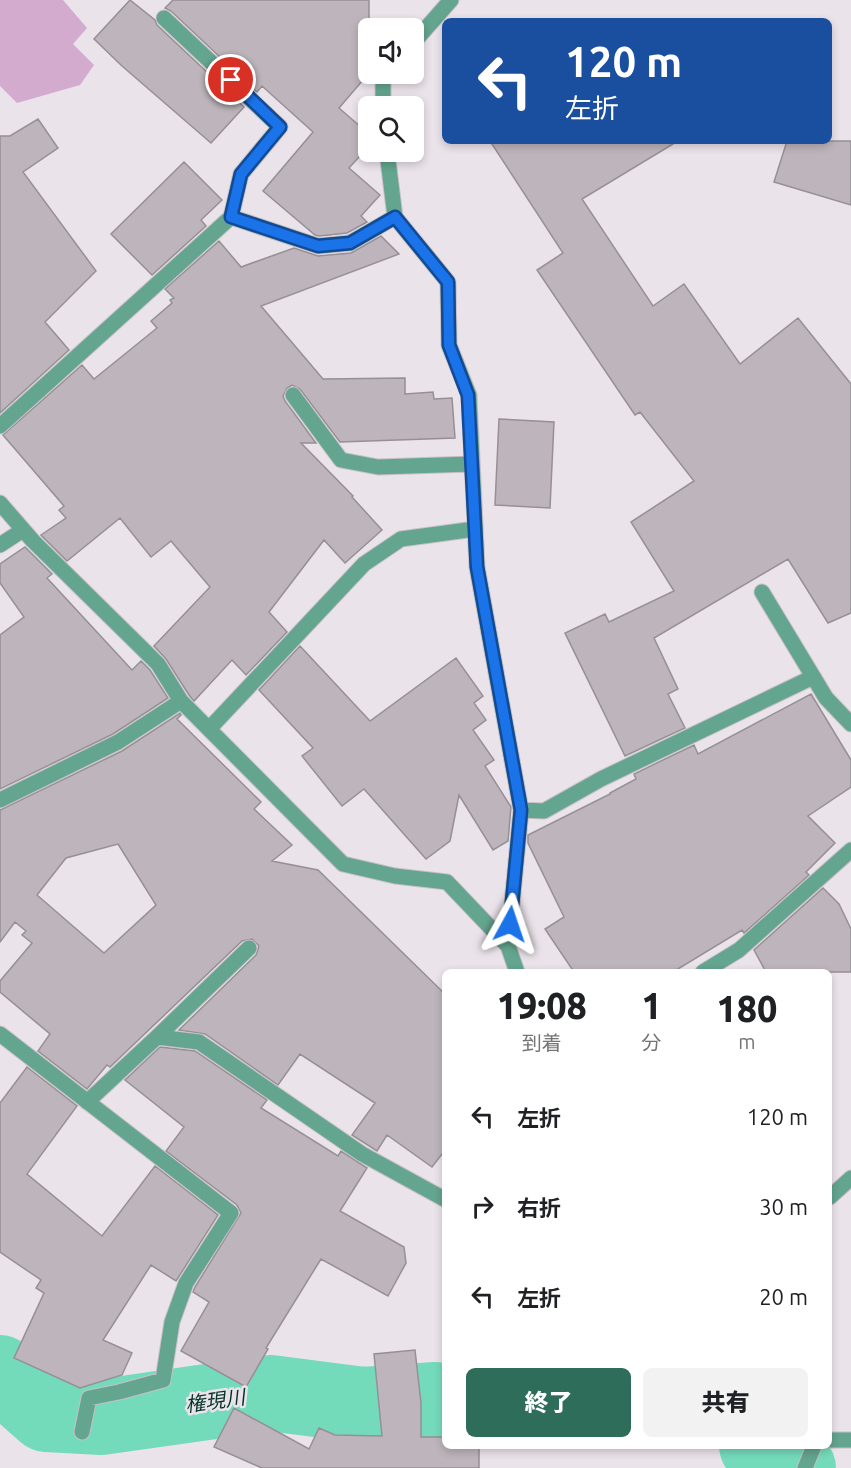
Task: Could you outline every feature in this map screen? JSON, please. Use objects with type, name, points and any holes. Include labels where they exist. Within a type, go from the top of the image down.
[{"type":"street","points":[[424,31],[451,0]]},
{"type":"street","points":[[0,426],[231,217],[241,174],[280,127],[165,18]]},
{"type":"street","points":[[388,162],[395,217],[448,282],[449,345],[468,395],[477,567],[521,810],[508,946]]},
{"type":"street","points":[[231,217],[318,246],[350,243],[395,217]]},
{"type":"street","points":[[292,395],[341,460],[378,467],[472,464]]},
{"type":"street","points":[[0,503],[23,530],[158,664],[181,701],[343,864],[395,876],[447,882],[508,946],[516,969]]},
{"type":"street","points":[[209,729],[364,564],[401,539],[476,529]]},
{"type":"street","points":[[0,545],[23,530]]},
{"type":"street","points":[[762,592],[826,698],[851,724]]},
{"type":"street","points":[[521,810],[544,811],[601,779],[813,677]]},
{"type":"street","points":[[0,800],[118,742],[181,701]]},
{"type":"street","points":[[708,969],[739,950],[851,850]]},
{"type":"street","points":[[87,1102],[249,948]]},
{"type":"street","points":[[1,1036],[231,1213],[186,1283],[172,1322],[163,1380],[89,1398],[82,1432]]},
{"type":"street","points":[[156,1037],[199,1042],[362,1154],[442,1198]]},
{"type":"street","points":[[832,1195],[851,1178]]},
{"type":"street","points":[[832,1440],[851,1440]]},
{"type":"shaded area","points":[[0,0],[63,0],[87,28],[73,44],[94,65],[80,85],[17,103],[0,86]]},
{"type":"building","points":[[130,0],[155,20],[157,25],[244,107],[211,143],[94,39]]},
{"type":"building","points":[[173,0],[369,0],[369,18],[358,18],[360,84],[339,108],[358,124],[358,158],[349,168],[380,195],[361,216],[367,222],[347,233],[315,235],[263,191],[313,132],[262,86],[257,92],[171,11],[165,8]]},
{"type":"building","points":[[38,119],[58,148],[23,172],[96,271],[45,322],[69,350],[0,413],[0,136],[10,136]]},
{"type":"building","points":[[832,141],[851,141],[851,205],[774,182],[786,144],[832,144]]},
{"type":"building","points":[[492,144],[673,144],[582,199],[653,306],[684,284],[740,364],[798,318],[851,384],[851,613],[828,623],[788,559],[654,638],[678,689],[668,694],[685,728],[625,756],[565,633],[605,614],[609,622],[674,591],[631,522],[694,481],[640,412],[635,415],[537,270],[563,253]]},
{"type":"building","points":[[184,162],[222,200],[201,220],[206,226],[152,275],[111,234]]},
{"type":"building","points":[[381,236],[399,254],[261,306],[323,379],[405,378],[405,394],[433,392],[434,399],[452,398],[455,438],[340,442],[300,389],[292,385],[287,388],[283,396],[285,401],[316,443],[301,443],[353,496],[382,530],[345,563],[324,540],[269,612],[287,632],[246,675],[232,660],[194,701],[166,659],[154,646],[210,587],[171,541],[151,557],[120,518],[67,561],[41,535],[66,518],[59,510],[64,506],[3,435],[82,365],[94,379],[157,328],[151,321],[172,303],[170,300],[174,298],[165,289],[219,241],[241,267],[294,248],[318,256],[351,253]]},
{"type":"building","points":[[499,419],[554,422],[550,508],[495,505]]},
{"type":"building","points":[[25,547],[52,574],[47,578],[132,670],[141,661],[150,670],[168,698],[113,734],[0,789],[0,635],[24,617],[0,583],[0,564]]},
{"type":"building","points":[[300,646],[370,721],[456,658],[483,696],[474,703],[486,720],[473,730],[494,760],[485,766],[511,807],[508,841],[493,850],[459,795],[450,841],[426,859],[364,789],[342,806],[302,756],[313,748],[259,690]]},
{"type":"building","points":[[811,694],[851,760],[851,787],[808,816],[835,843],[806,872],[809,875],[744,933],[742,930],[678,969],[572,969],[545,929],[564,917],[528,843],[528,835],[610,794],[636,779],[634,774],[694,745],[698,754]]},
{"type":"building","points":[[180,713],[177,719],[261,802],[254,809],[292,845],[272,861],[318,870],[442,991],[442,1154],[432,1167],[387,1135],[377,1151],[352,1135],[375,1103],[300,1054],[278,1085],[205,1034],[179,1030],[256,955],[259,946],[252,939],[242,941],[110,1067],[107,1065],[87,1089],[38,1051],[50,1034],[0,992],[0,981],[32,943],[22,935],[26,931],[15,922],[0,942],[0,810],[122,751]],"holes":[[[118,844],[156,905],[104,953],[37,895],[66,858]]]},
{"type":"building","points":[[823,888],[839,904],[851,929],[851,972],[832,972],[832,969],[764,969],[754,950]]},
{"type":"building","points":[[160,1047],[195,1051],[267,1100],[261,1108],[338,1156],[341,1151],[367,1168],[340,1211],[404,1247],[406,1263],[388,1296],[321,1259],[266,1348],[268,1349],[246,1387],[181,1351],[209,1302],[193,1292],[195,1287],[241,1213],[237,1205],[166,1151],[184,1127],[125,1080]]},
{"type":"building","points":[[27,1067],[77,1106],[27,1174],[102,1236],[155,1166],[218,1215],[176,1281],[151,1265],[103,1340],[132,1353],[122,1375],[80,1388],[14,1358],[44,1293],[36,1288],[41,1280],[0,1252],[0,1103]]},
{"type":"building","points":[[415,1350],[421,1403],[421,1437],[442,1437],[442,1449],[479,1449],[479,1468],[262,1468],[214,1447],[234,1408],[309,1449],[319,1428],[335,1435],[382,1436],[374,1354]]},
{"type":"waterway","name":"権現川","points":[[0,1373],[46,1414],[102,1417],[270,1393],[363,1405],[442,1401]]},
{"type":"waterway","name":"権現川","points":[[763,1449],[793,1463],[798,1468]]},
{"type":"route","points":[[231,80],[280,127],[241,174],[231,217],[318,246],[350,243],[395,217],[448,282],[449,345],[468,395],[477,567],[521,810],[510,924]]}]
